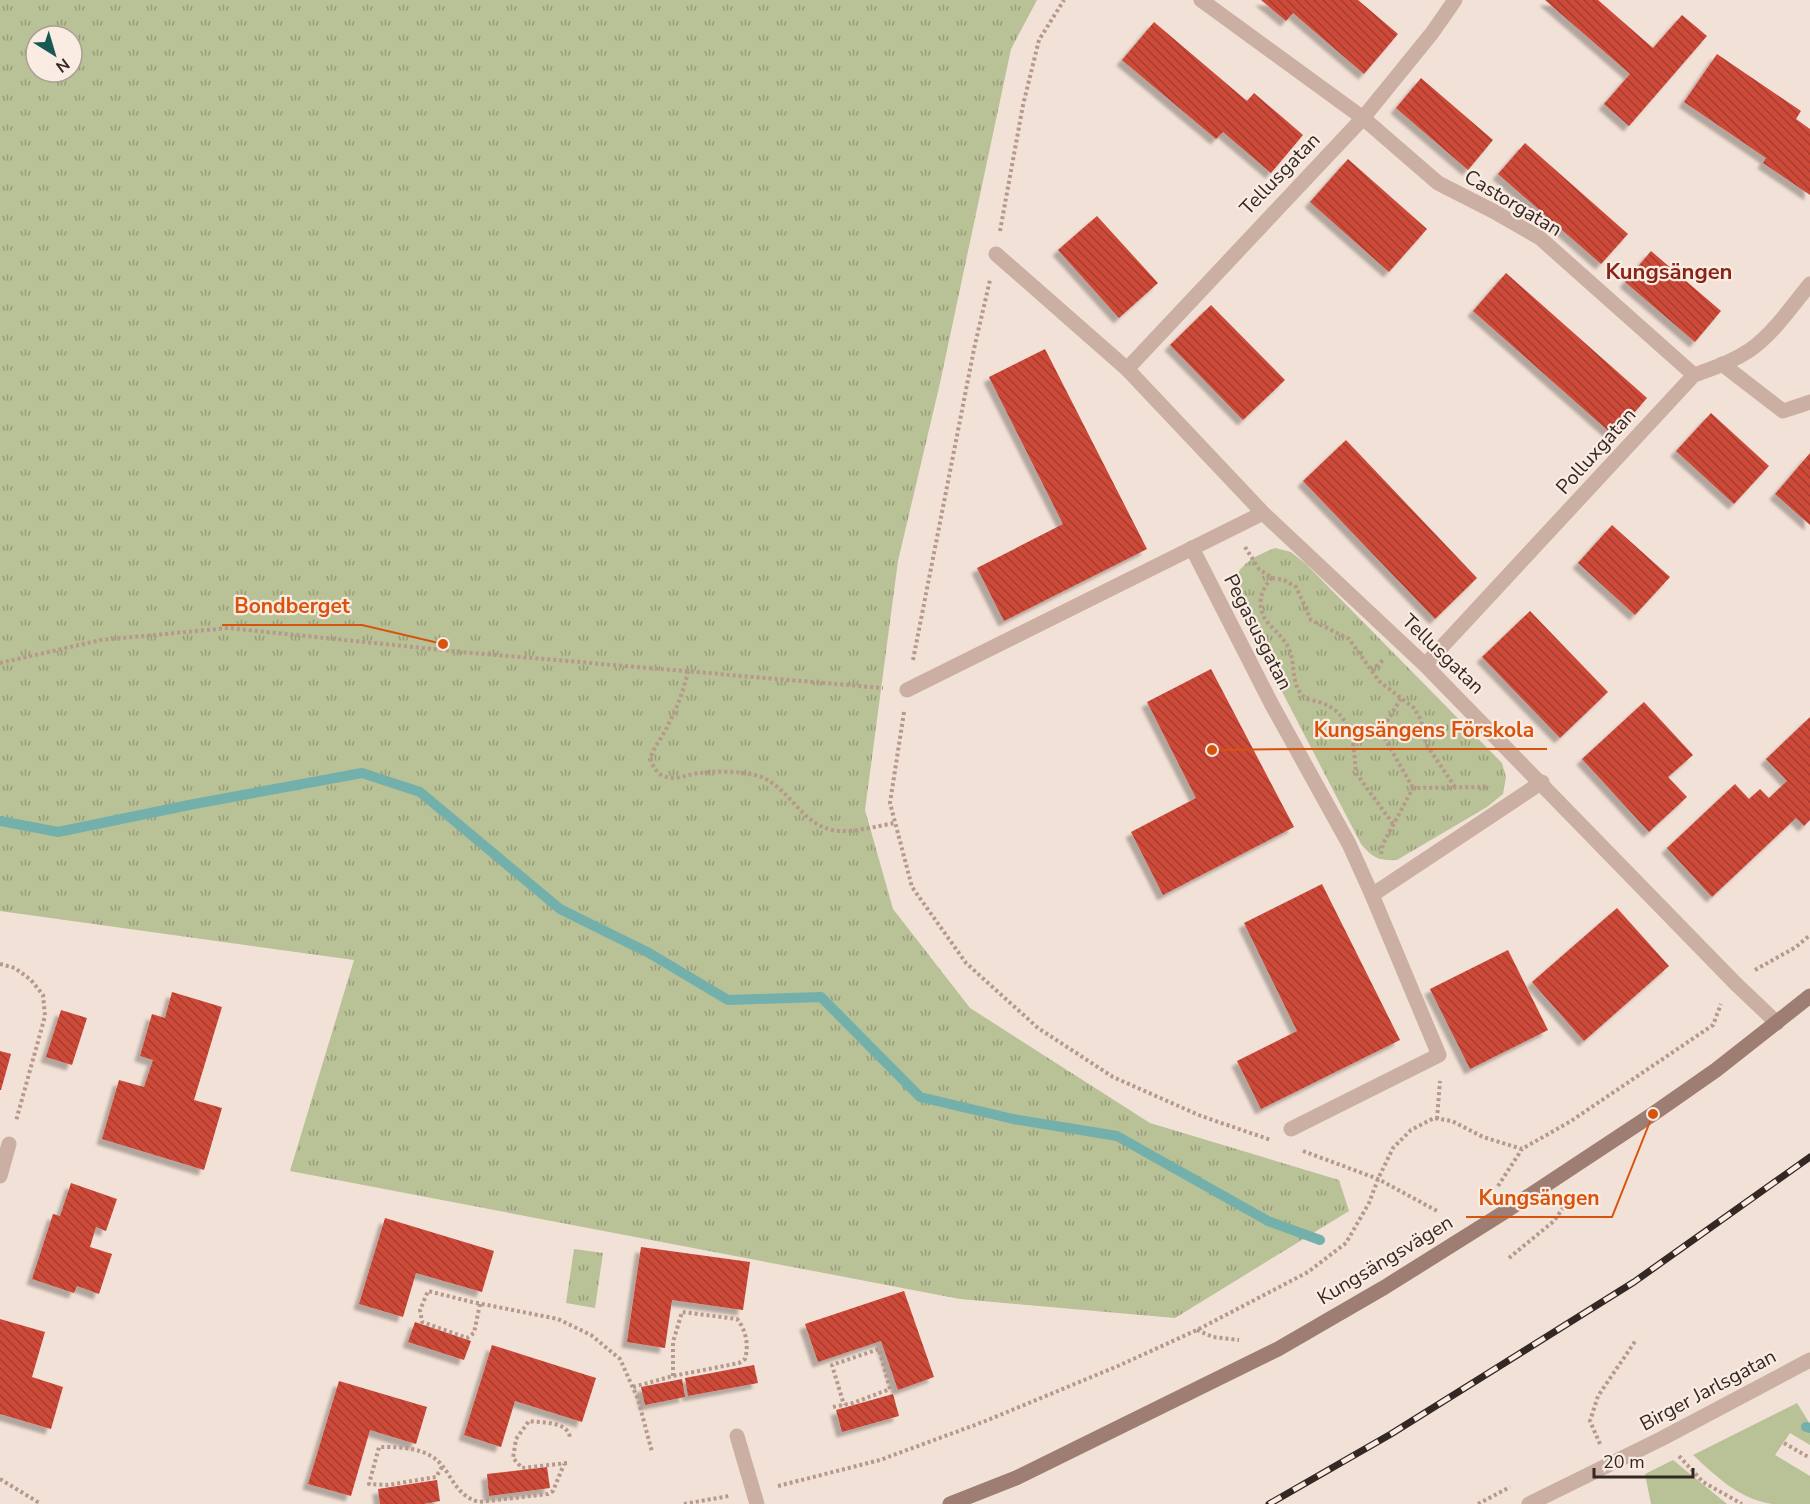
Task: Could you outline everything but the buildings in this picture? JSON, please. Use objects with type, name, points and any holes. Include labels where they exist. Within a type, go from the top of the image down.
[{"type":"street","name":"Castorgatan","points":[[1201,0],[1363,118],[1438,183],[1540,238],[1694,375]]},
{"type":"street","name":"Tellusgatan","points":[[1127,369],[1363,118],[1432,33],[1455,0]]},
{"type":"street","name":"Tellusgatan","points":[[996,254],[1127,369],[1263,513],[1425,665],[1542,782],[1736,984],[1777,1023]]},
{"type":"street","name":"Polluxgatan","points":[[1425,665],[1694,375],[1752,349],[1776,325],[1810,284]]},
{"type":"street","points":[[1722,364],[1783,411],[1810,402]]},
{"type":"street","points":[[907,690],[1263,513]]},
{"type":"street","name":"Pegasusgatan","points":[[1192,548],[1272,705],[1349,844],[1439,1055],[1291,1128]]},
{"type":"street","points":[[1372,895],[1542,782]]},
{"type":"street","name":"Kungsängsvägen","points":[[950,1504],[1016,1478],[1278,1349],[1385,1287],[1503,1213],[1686,1091],[1810,996]]},
{"type":"street","points":[[0,1176],[9,1144]]},
{"type":"street","name":"Birger Jarlsgatan","points":[[1529,1504],[1662,1439],[1810,1360]]},
{"type":"street","points":[[737,1436],[755,1498]]},
{"type":"path","points":[[1064,0],[1040,40],[1023,105],[996,254],[972,361],[907,690],[890,803],[912,887],[966,963],[1038,1028],[1113,1077],[1201,1116],[1272,1140]]},
{"type":"path","points":[[1232,528],[1259,569],[1272,578],[1284,580],[1296,587],[1311,620],[1349,639],[1379,681],[1414,708],[1421,720],[1426,744],[1455,787]]},
{"type":"path","points":[[1272,578],[1261,595],[1261,610],[1264,618],[1283,638],[1290,651],[1293,676],[1305,697],[1335,708],[1346,721],[1353,740],[1356,773],[1393,824]]},
{"type":"path","points":[[0,663],[101,640],[228,628],[907,690]]},
{"type":"path","points":[[688,671],[668,728],[654,747],[650,759],[655,770],[664,777],[699,773],[756,775],[776,785],[805,816],[833,830],[851,830],[895,823]]},
{"type":"path","points":[[1353,740],[1381,732],[1401,698]]},
{"type":"path","points":[[1381,732],[1413,788]]},
{"type":"path","points":[[1413,788],[1490,787]]},
{"type":"path","points":[[1372,895],[1383,844],[1413,788]]},
{"type":"path","points":[[684,1504],[755,1498],[880,1460],[1003,1414],[1197,1330],[1308,1272],[1346,1243],[1369,1203],[1393,1148],[1411,1130],[1437,1119],[1452,1121],[1483,1137],[1522,1149],[1571,1121],[1713,1025],[1723,996],[1764,963],[1796,947],[1810,935]]},
{"type":"path","points":[[0,964],[15,968],[31,980],[43,995],[45,1016],[9,1144]]},
{"type":"path","points":[[1437,1119],[1440,1076]]},
{"type":"path","points":[[1292,1147],[1378,1179],[1439,1212]]},
{"type":"path","points":[[1509,1258],[1554,1221]]},
{"type":"path","points":[[480,1304],[474,1333],[467,1338],[422,1322],[420,1310],[428,1290],[480,1304],[558,1319],[591,1335],[620,1359],[638,1399],[652,1452]]},
{"type":"path","points":[[633,1387],[673,1376],[739,1363],[746,1359],[744,1328],[737,1319],[682,1312],[673,1342],[673,1376]]},
{"type":"path","points":[[1598,1396],[1636,1340]]},
{"type":"path","points":[[833,1407],[844,1404],[890,1389],[879,1349],[832,1365],[844,1404]]},
{"type":"path","points":[[442,1467],[436,1477],[388,1485],[369,1484],[380,1447],[406,1448],[432,1456],[442,1467],[454,1485],[468,1499],[479,1502],[548,1494],[553,1491],[566,1464],[522,1468],[513,1458],[516,1439],[530,1421],[562,1426],[570,1433],[570,1438]]},
{"type":"path","points":[[1784,1443],[1810,1458]]},
{"type":"path","points":[[1677,1454],[1703,1482],[1742,1504]]},
{"type":"path","points":[[0,1479],[40,1504]]},
{"type":"green space","points":[[0,0],[1037,0],[1011,49],[940,383],[898,561],[865,810],[893,909],[970,1008],[1150,1123],[1339,1180],[1349,1211],[1175,1318],[960,1299],[290,1171],[354,960],[0,911]]},
{"type":"green space","points":[[1275,548],[1291,552],[1306,564],[1502,763],[1506,777],[1503,794],[1487,807],[1397,860],[1380,859],[1372,855],[1361,844],[1235,601],[1234,590],[1238,573],[1249,561]]},
{"type":"green space","points":[[574,1249],[603,1253],[595,1308],[566,1303]]},
{"type":"green space","points":[[1797,1403],[1810,1424],[1810,1445],[1790,1433],[1775,1455],[1810,1476],[1810,1504],[1772,1504],[1749,1497],[1729,1486],[1693,1455]]},
{"type":"green space","points":[[1673,1460],[1727,1504],[1651,1504],[1645,1474]]},
{"type":"waterway","points":[[0,821],[58,832],[362,773],[420,792],[560,909],[649,953],[728,1000],[821,997],[920,1097],[1013,1119],[1117,1136],[1268,1221],[1320,1240]]},
{"type":"waterway","points":[[1806,1427],[1810,1428]]},
{"type":"railway","points":[[1269,1504],[1391,1434],[1634,1282],[1810,1157]]},
{"type":"place","name":"Bondberget","points":[[443,644]]},
{"type":"place","name":"Kungsängens Förskola","points":[[1212,750]]},
{"type":"place","name":"Kungsängen","points":[[1653,1114]]},
{"type":"district","name":"Kungsängen","points":[[1669,272]]}]
